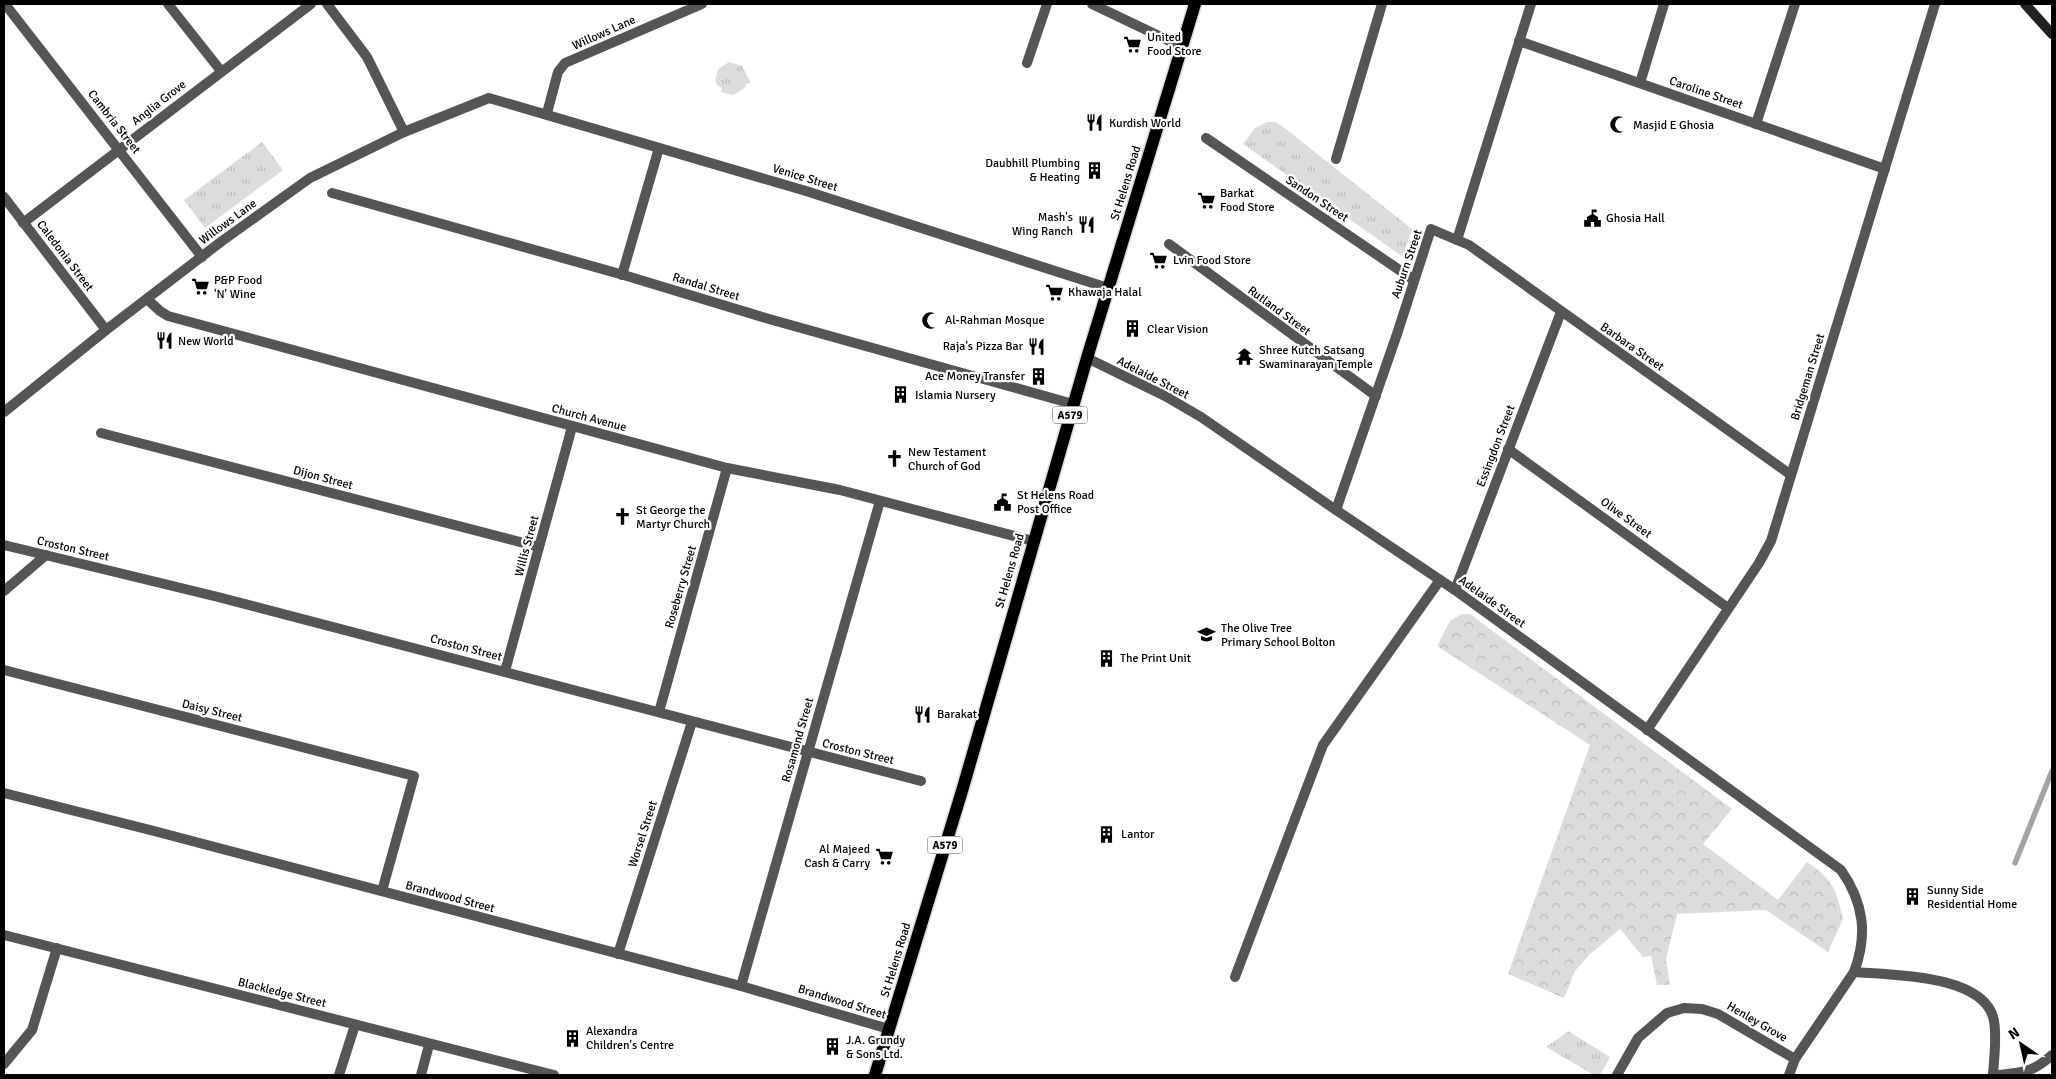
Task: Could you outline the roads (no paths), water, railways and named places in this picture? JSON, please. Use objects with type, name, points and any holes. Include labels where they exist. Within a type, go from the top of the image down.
[{"type":"main road","name":"A579","points":[[1182,47],[1195,4]]},
{"type":"main road","name":"St Helens Road","points":[[875,1075],[962,791],[1087,358],[1182,47]]},
{"type":"street","name":"Cambria Street","points":[[5,4],[202,256]]},
{"type":"street","points":[[168,4],[221,71]]},
{"type":"street","name":"Anglia Grove","points":[[23,222],[310,4]]},
{"type":"street","points":[[327,4],[367,57],[404,132]]},
{"type":"street","name":"Willows Lane","points":[[547,113],[558,72],[565,63],[702,4]]},
{"type":"street","points":[[1027,63],[1047,4]]},
{"type":"street","points":[[1092,4],[1182,47]]},
{"type":"street","points":[[1336,159],[1382,4]]},
{"type":"street","points":[[1457,240],[1531,4]]},
{"type":"street","points":[[1640,83],[1664,4]]},
{"type":"street","points":[[1756,124],[1795,4]]},
{"type":"street","name":"Bridgeman Street","points":[[1647,730],[1771,541],[1935,4]]},
{"type":"street","points":[[2025,4],[2052,34]]},
{"type":"street","name":"Caroline Street","points":[[1519,41],[1885,169]]},
{"type":"street","name":"Willows Lane","points":[[4,412],[202,256],[310,178],[404,132],[493,98]]},
{"type":"street","name":"Venice Street","points":[[493,98],[806,191],[1108,288]]},
{"type":"street","name":"Sandon Street","points":[[1206,138],[1414,280]]},
{"type":"street","points":[[622,275],[660,148]]},
{"type":"street","name":"Randal Street","points":[[332,193],[622,275],[769,319],[1074,404]]},
{"type":"street","name":"Caledonia Street","points":[[4,197],[106,330]]},
{"type":"street","name":"Auburn Street","points":[[1336,510],[1376,396],[1430,229],[1457,240]]},
{"type":"street","name":"Barbara Street","points":[[1457,240],[1791,475]]},
{"type":"street","name":"Rutland Street","points":[[1169,244],[1376,396]]},
{"type":"street","name":"Church Avenue","points":[[146,299],[160,312],[168,316],[572,427],[727,468],[816,484],[1033,541]]},
{"type":"street","name":"Essingdon Street","points":[[1455,590],[1561,312]]},
{"type":"street","name":"Adelaide Street","points":[[1087,358],[1165,396],[1200,418],[1455,590],[1841,870],[1849,881],[1860,910],[1863,940],[1860,956],[1854,972],[1795,1059],[1789,1075]]},
{"type":"street","name":"Willis Street","points":[[505,671],[572,427]]},
{"type":"street","name":"Dijon Street","points":[[101,433],[539,547]]},
{"type":"street","name":"Olive Street","points":[[1508,449],[1728,608]]},
{"type":"street","name":"Roseberry Street","points":[[659,712],[727,468]]},
{"type":"street","name":"Rosamond Street","points":[[741,986],[880,501]]},
{"type":"street","name":"Croston Street","points":[[4,545],[218,597],[921,781]]},
{"type":"street","points":[[4,591],[46,555]]},
{"type":"street","points":[[1236,977],[1323,745],[1440,580]]},
{"type":"street","name":"Daisy Street","points":[[4,670],[414,776],[382,891]]},
{"type":"street","name":"Worsel Street","points":[[618,954],[692,722]]},
{"type":"street","name":"Brandwood Street","points":[[4,793],[741,986],[889,1029]]},
{"type":"street","name":"Blackledge Street","points":[[4,935],[429,1045],[554,1075]]},
{"type":"street","points":[[4,1064],[32,1030],[57,948]]},
{"type":"street","points":[[1854,972],[1938,981],[1966,989],[1981,998],[1990,1009],[1994,1022],[1993,1075]]},
{"type":"street","name":"Henley Grove","points":[[1617,1075],[1638,1038],[1667,1013],[1684,1008],[1702,1009],[1718,1014],[1795,1059]]},
{"type":"street","points":[[339,1075],[355,1025]]},
{"type":"street","points":[[421,1075],[429,1045]]},
{"type":"street","points":[[1998,1075],[2028,1072],[2039,1067],[2052,1055]]},
{"type":"waterway","points":[[2015,863],[2052,771]]},
{"type":"place","name":"United Food Store","points":[[1133,44]]},
{"type":"place","name":"Kurdish World","points":[[1095,123]]},
{"type":"place","name":"Masjid E Ghosia","points":[[1619,125]]},
{"type":"place","name":"Daubhill Plumbing & Heating","points":[[1094,170]]},
{"type":"place","name":"Barkat Food Store","points":[[1206,200]]},
{"type":"place","name":"Ghosia Hall","points":[[1592,218]]},
{"type":"place","name":"Mash's Wing Ranch","points":[[1087,224]]},
{"type":"place","name":"Lvin Food Store","points":[[1159,260]]},
{"type":"place","name":"P&P Food 'N' Wine","points":[[200,287]]},
{"type":"place","name":"Khawaja Halal","points":[[1054,292]]},
{"type":"place","name":"Al-Rahman Mosque","points":[[931,320]]},
{"type":"place","name":"Clear Vision","points":[[1133,329]]},
{"type":"place","name":"New World","points":[[164,341]]},
{"type":"place","name":"Raja's Pizza Bar","points":[[1037,346]]},
{"type":"place","name":"Shree Kutch Satsang Swaminarayan Temple","points":[[1245,357]]},
{"type":"place","name":"Ace Money Transfer","points":[[1039,376]]},
{"type":"place","name":"Islamia Nursery","points":[[901,395]]},
{"type":"place","name":"New Testament Church of God","points":[[894,459]]},
{"type":"place","name":"St Helens Road Post Office","points":[[1003,502]]},
{"type":"place","name":"St George the Martyr Church","points":[[622,517]]},
{"type":"place","name":"The Olive Tree Primary School Bolton","points":[[1207,635]]},
{"type":"place","name":"The Print Unit","points":[[1106,658]]},
{"type":"place","name":"Barakat","points":[[923,714]]},
{"type":"place","name":"Lantor","points":[[1107,834]]},
{"type":"place","name":"Al Majeed Cash & Carry","points":[[884,856]]},
{"type":"place","name":"Sunny Side Residential Home","points":[[1913,897]]},
{"type":"place","name":"Alexandra Children's Centre","points":[[572,1038]]},
{"type":"place","name":"J.A. Grundy & Sons Ltd.","points":[[832,1047]]}]
